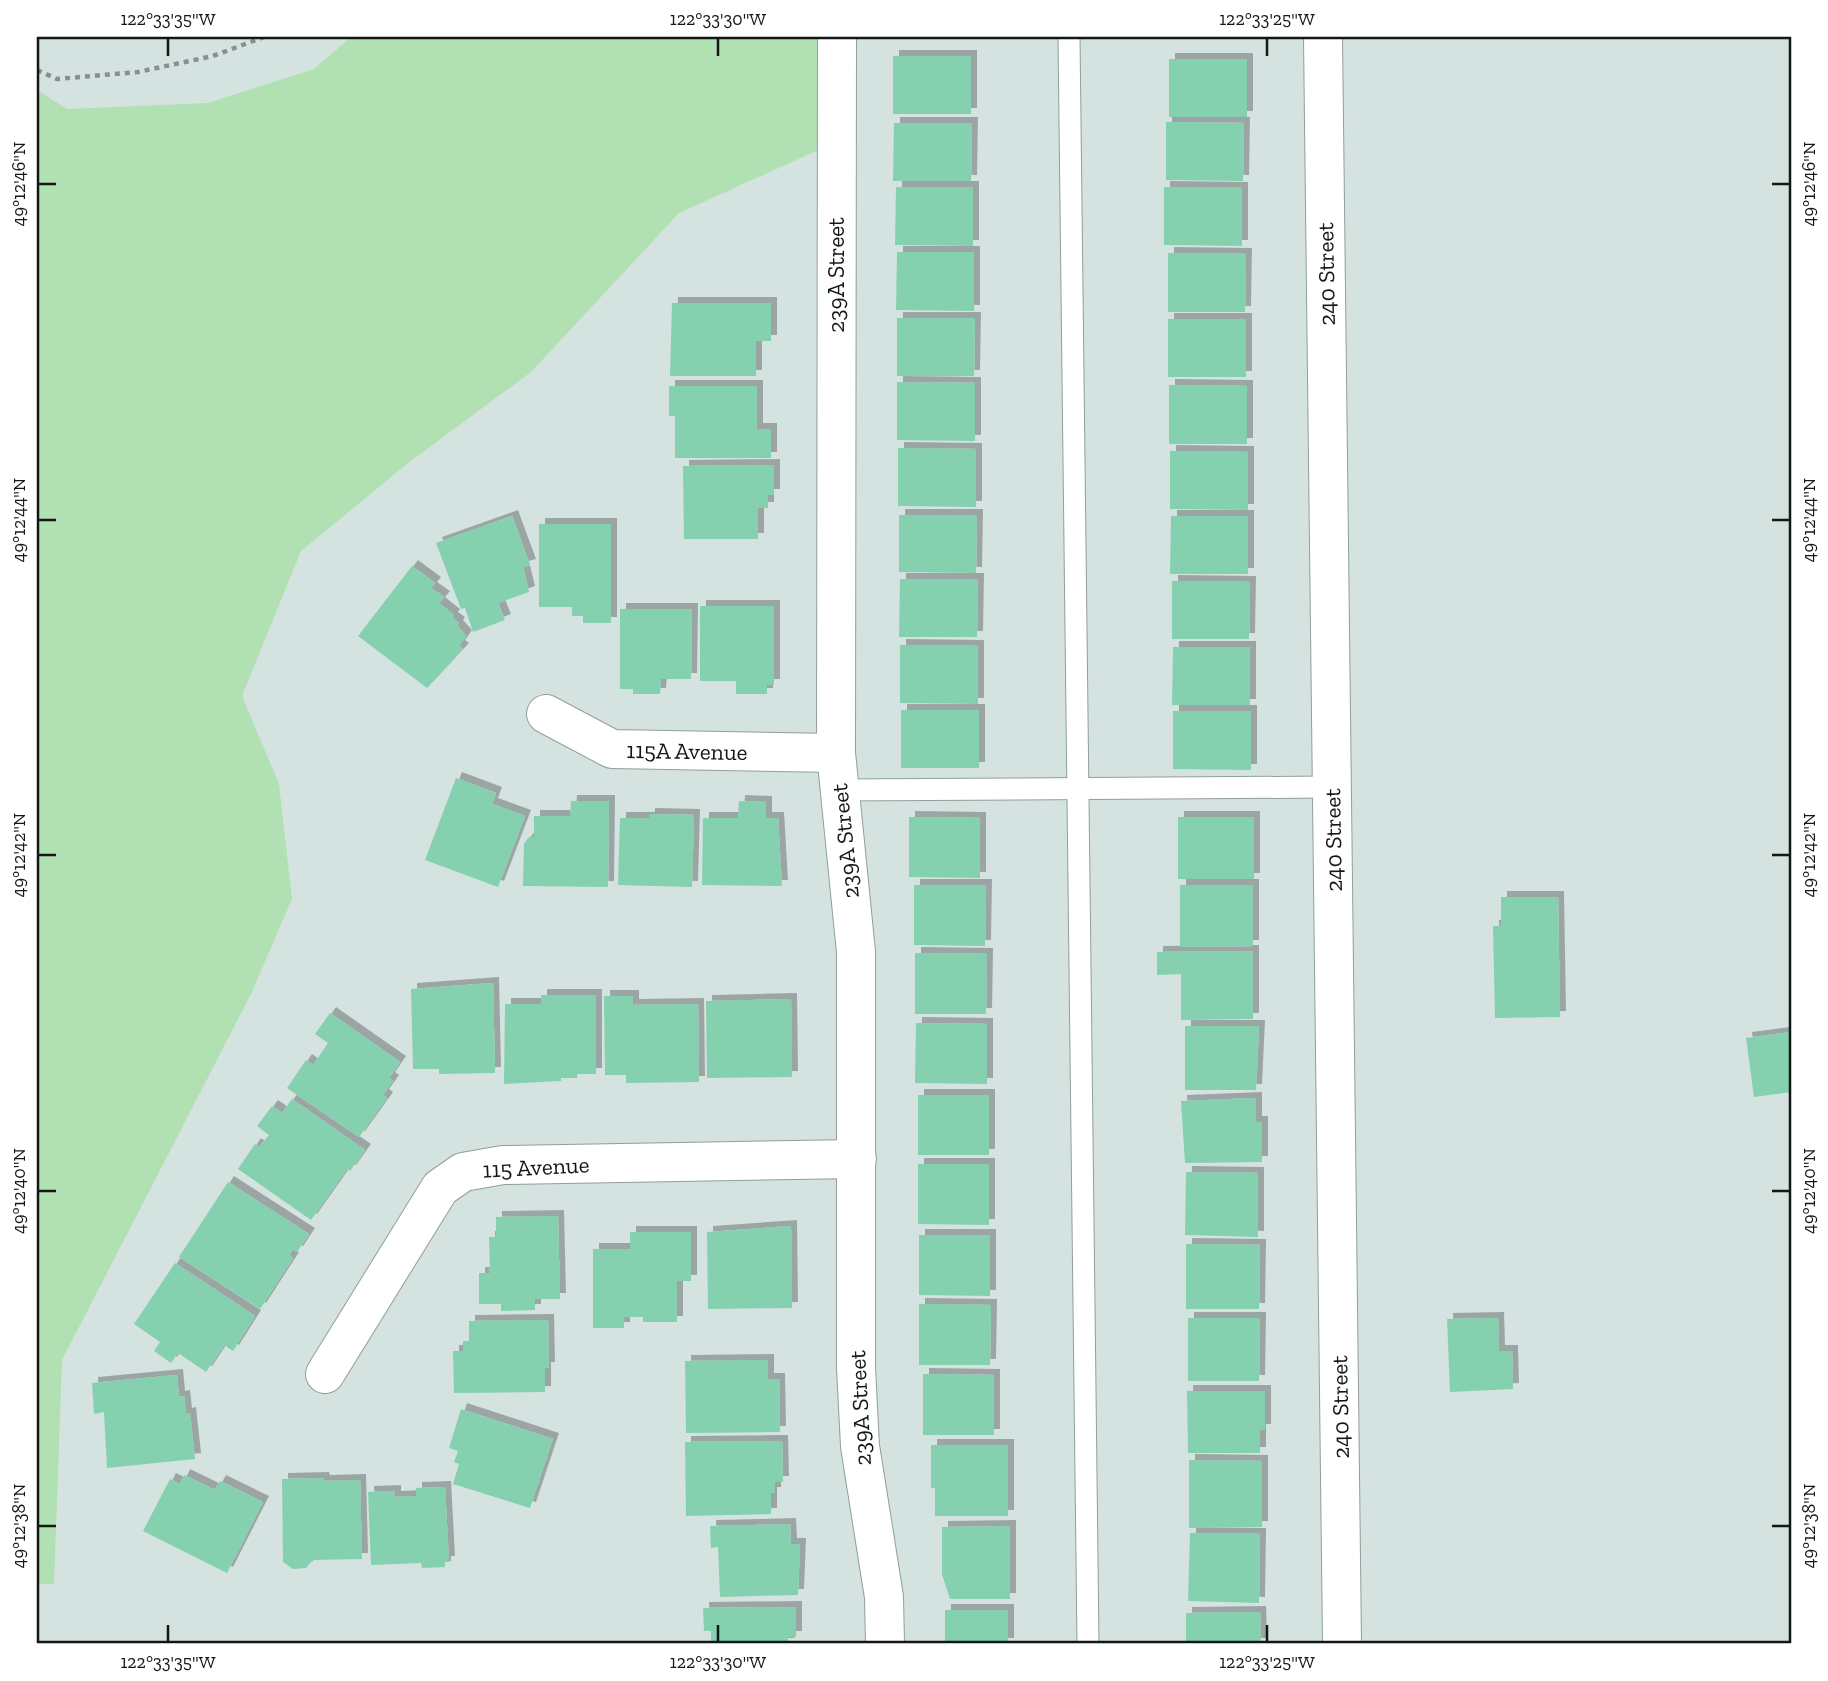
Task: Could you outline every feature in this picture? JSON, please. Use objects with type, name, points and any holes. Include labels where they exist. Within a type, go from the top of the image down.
[{"type":"street","name":"239A Street","points":[[837,37],[837,771],[856,952],[856,1368],[860,1446],[884,1597],[885,1644]]},
{"type":"street","name":"240 Street","points":[[1323,37],[1342,1644]]},
{"type":"street","name":"115A Avenue","points":[[547,714],[612,749],[837,771]]},
{"type":"street","name":"115 Avenue","points":[[325,1374],[440,1188],[463,1172],[503,1165],[857,1159]]},
{"type":"lane","points":[[1069,37],[1088,1644]]},
{"type":"lane","points":[[837,771],[1077,787],[1333,787]]},
{"type":"path","points":[[37,70],[57,79],[138,72],[213,56],[264,37]]},
{"type":"green space","points":[[351,37],[825,37],[827,146],[679,213],[531,372],[408,463],[301,551],[242,696],[279,784],[292,899],[251,994],[62,1360],[54,1584],[37,1584],[37,90],[67,109],[208,103],[314,69]]},
{"type":"building","points":[[893,56],[971,56],[971,114],[893,114]]},
{"type":"building","points":[[1169,59],[1247,59],[1247,117],[1169,117]]},
{"type":"building","points":[[1166,122],[1244,123],[1243,181],[1166,180]]},
{"type":"building","points":[[894,123],[972,123],[971,181],[893,181]]},
{"type":"building","points":[[896,187],[973,187],[973,246],[895,245]]},
{"type":"building","points":[[1164,187],[1242,188],[1242,246],[1164,245]]},
{"type":"building","points":[[897,252],[974,252],[974,311],[896,310]]},
{"type":"building","points":[[1168,253],[1246,254],[1245,312],[1168,312]]},
{"type":"building","points":[[672,303],[771,303],[771,341],[756,341],[756,376],[670,376]]},
{"type":"building","points":[[897,318],[975,318],[974,376],[897,376]]},
{"type":"building","points":[[1168,319],[1246,319],[1246,377],[1168,377]]},
{"type":"building","points":[[897,382],[975,383],[975,441],[897,440]]},
{"type":"building","points":[[1169,385],[1247,386],[1247,444],[1169,444]]},
{"type":"building","points":[[669,386],[757,386],[757,429],[771,429],[771,458],[675,458],[675,416],[669,416]]},
{"type":"building","points":[[898,448],[976,449],[976,507],[898,506]]},
{"type":"building","points":[[1170,451],[1248,452],[1248,510],[1170,509]]},
{"type":"building","points":[[774,465],[774,495],[768,495],[768,508],[758,508],[758,539],[684,539],[683,466]]},
{"type":"building","points":[[899,515],[977,515],[976,573],[899,572]]},
{"type":"building","points":[[512,516],[530,565],[523,567],[529,592],[498,603],[505,620],[473,632],[465,608],[461,609],[436,543]]},
{"type":"building","points":[[1171,516],[1248,516],[1248,574],[1170,574]]},
{"type":"building","points":[[539,524],[611,524],[611,623],[583,623],[583,616],[572,616],[572,607],[539,607]]},
{"type":"building","points":[[412,566],[435,583],[431,588],[444,597],[439,603],[454,615],[452,618],[459,623],[457,626],[466,636],[459,646],[463,649],[427,688],[358,636]]},
{"type":"building","points":[[900,579],[978,579],[977,637],[899,637]]},
{"type":"building","points":[[1172,581],[1250,582],[1249,639],[1172,639]]},
{"type":"building","points":[[700,606],[774,606],[774,685],[767,685],[767,694],[736,694],[736,681],[700,681]]},
{"type":"building","points":[[620,609],[692,609],[691,679],[661,679],[660,694],[633,694],[633,689],[620,689]]},
{"type":"building","points":[[900,645],[978,646],[978,704],[900,703]]},
{"type":"building","points":[[1173,647],[1250,647],[1250,705],[1172,705]]},
{"type":"building","points":[[901,710],[979,710],[979,768],[901,768]]},
{"type":"building","points":[[1173,711],[1251,711],[1251,770],[1173,769]]},
{"type":"building","points":[[456,778],[496,793],[492,804],[525,816],[498,887],[425,860]]},
{"type":"building","points":[[571,801],[609,801],[608,887],[523,886],[524,844],[529,837],[534,837],[534,816],[570,816]]},
{"type":"building","points":[[739,801],[766,802],[766,818],[778,818],[782,886],[702,885],[703,818],[738,818]]},
{"type":"building","points":[[649,814],[694,815],[692,887],[618,885],[620,818],[649,818]]},
{"type":"building","points":[[909,817],[980,818],[980,878],[909,877]]},
{"type":"building","points":[[1178,817],[1254,817],[1254,879],[1178,879]]},
{"type":"building","points":[[914,885],[986,885],[985,946],[914,945]]},
{"type":"building","points":[[1180,885],[1253,885],[1253,946],[1180,947]]},
{"type":"building","points":[[1501,897],[1558,897],[1560,1017],[1495,1018],[1493,926],[1501,926]]},
{"type":"building","points":[[1253,951],[1253,1019],[1181,1020],[1181,974],[1157,975],[1157,952]]},
{"type":"building","points":[[915,953],[987,954],[986,1014],[915,1014]]},
{"type":"building","points":[[493,983],[495,1073],[439,1074],[439,1069],[413,1069],[411,989]]},
{"type":"building","points":[[541,995],[596,995],[596,1074],[577,1074],[577,1078],[561,1078],[561,1081],[504,1084],[505,1004],[541,1004]]},
{"type":"building","points":[[604,996],[633,996],[633,1005],[698,1004],[699,1082],[626,1083],[626,1075],[605,1075]]},
{"type":"building","points":[[791,999],[792,1077],[707,1078],[706,1001]]},
{"type":"building","points":[[330,1013],[400,1062],[389,1078],[393,1081],[383,1095],[387,1098],[359,1137],[287,1088],[306,1060],[313,1065],[328,1043],[315,1034]]},
{"type":"building","points":[[916,1023],[987,1024],[987,1084],[915,1083]]},
{"type":"building","points":[[1185,1026],[1259,1026],[1256,1090],[1185,1090]]},
{"type":"building","points":[[1791,1032],[1791,1092],[1754,1097],[1746,1038]]},
{"type":"building","points":[[918,1095],[989,1095],[989,1155],[918,1155]]},
{"type":"building","points":[[1256,1098],[1256,1122],[1262,1122],[1262,1162],[1185,1163],[1181,1101]]},
{"type":"building","points":[[292,1099],[365,1150],[350,1171],[347,1169],[311,1220],[238,1169],[255,1144],[259,1147],[269,1135],[257,1126],[272,1106],[282,1113]]},
{"type":"building","points":[[918,1164],[989,1164],[989,1225],[918,1224]]},
{"type":"building","points":[[1186,1172],[1258,1173],[1258,1237],[1185,1235]]},
{"type":"building","points":[[228,1182],[309,1234],[297,1252],[293,1249],[289,1255],[293,1258],[260,1309],[179,1257]]},
{"type":"building","points":[[558,1216],[560,1299],[535,1299],[535,1310],[501,1311],[501,1304],[479,1304],[479,1273],[490,1273],[489,1237],[496,1237],[496,1217]]},
{"type":"building","points":[[791,1226],[792,1308],[708,1309],[707,1232]]},
{"type":"building","points":[[630,1232],[691,1232],[691,1281],[677,1281],[677,1322],[643,1322],[643,1317],[624,1317],[624,1328],[593,1328],[593,1249],[630,1249]]},
{"type":"building","points":[[919,1235],[990,1235],[990,1296],[919,1295]]},
{"type":"building","points":[[1186,1244],[1260,1245],[1259,1309],[1186,1309]]},
{"type":"building","points":[[175,1263],[255,1316],[233,1351],[224,1345],[206,1372],[178,1353],[171,1363],[154,1351],[160,1342],[134,1324]]},
{"type":"building","points":[[919,1304],[991,1305],[990,1365],[919,1365]]},
{"type":"building","points":[[1188,1318],[1260,1318],[1259,1381],[1188,1381]]},
{"type":"building","points":[[1498,1318],[1499,1351],[1512,1351],[1513,1389],[1450,1392],[1447,1319]]},
{"type":"building","points":[[548,1320],[549,1368],[545,1368],[545,1392],[454,1393],[453,1351],[463,1351],[463,1341],[469,1341],[469,1321]]},
{"type":"building","points":[[768,1360],[768,1379],[779,1379],[780,1432],[686,1433],[685,1361]]},
{"type":"building","points":[[923,1374],[994,1375],[994,1435],[923,1435]]},
{"type":"building","points":[[177,1375],[179,1397],[184,1396],[186,1414],[190,1413],[195,1459],[107,1468],[104,1412],[94,1414],[92,1383]]},
{"type":"building","points":[[1187,1391],[1265,1391],[1265,1430],[1260,1430],[1260,1453],[1188,1453]]},
{"type":"building","points":[[461,1409],[553,1439],[530,1508],[453,1484],[459,1464],[454,1462],[458,1451],[449,1448]]},
{"type":"building","points":[[782,1441],[783,1482],[775,1482],[775,1493],[771,1493],[771,1514],[686,1516],[685,1442]]},
{"type":"building","points":[[931,1445],[1008,1445],[1008,1516],[935,1516],[935,1488],[931,1488]]},
{"type":"building","points":[[1189,1460],[1262,1461],[1262,1527],[1189,1528]]},
{"type":"building","points":[[184,1475],[215,1490],[220,1481],[263,1502],[227,1573],[143,1531],[170,1479],[180,1484]]},
{"type":"building","points":[[323,1478],[324,1481],[360,1480],[362,1559],[313,1560],[306,1568],[293,1569],[283,1562],[282,1479]]},
{"type":"building","points":[[445,1487],[449,1562],[445,1562],[445,1567],[422,1568],[421,1563],[371,1565],[368,1492],[395,1491],[395,1497],[416,1496],[416,1488]]},
{"type":"building","points":[[790,1524],[791,1544],[800,1544],[798,1595],[720,1597],[718,1547],[711,1548],[710,1526]]},
{"type":"building","points":[[1010,1526],[1010,1599],[950,1599],[942,1574],[942,1527]]},
{"type":"building","points":[[1190,1533],[1260,1534],[1259,1603],[1188,1601]]},
{"type":"building","points":[[796,1607],[796,1637],[788,1637],[788,1644],[711,1644],[711,1631],[704,1631],[703,1608]]},
{"type":"building","points":[[945,1610],[1008,1610],[1008,1644],[945,1644]]},
{"type":"building","points":[[1260,1612],[1261,1644],[1186,1644],[1186,1613]]}]
